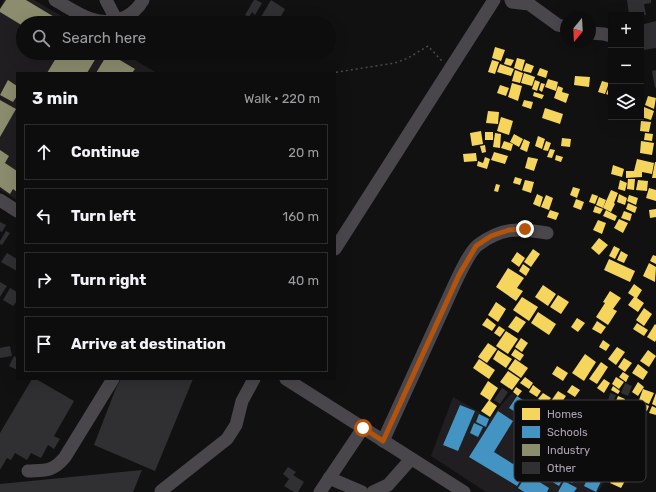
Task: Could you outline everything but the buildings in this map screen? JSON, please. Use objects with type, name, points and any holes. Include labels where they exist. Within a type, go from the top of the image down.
[{"type":"street","points":[[55,0],[84,16]]},
{"type":"street","points":[[106,0],[114,16]]},
{"type":"street","points":[[127,16],[140,6],[143,0]]},
{"type":"street","points":[[336,247],[491,5],[512,1],[529,4],[560,26]]},
{"type":"street","points":[[596,33],[608,35]]},
{"type":"street","points":[[0,200],[16,210]]},
{"type":"street","points":[[383,441],[459,275],[476,246],[491,236],[509,230],[525,229],[547,233]]},
{"type":"street","points":[[28,472],[50,469],[58,465],[65,457],[112,380]]},
{"type":"street","points":[[161,491],[227,440],[236,425],[242,401],[253,380]]},
{"type":"street","points":[[288,380],[464,492]]},
{"type":"street","points":[[320,492],[363,428]]},
{"type":"street","points":[[373,492],[388,485],[411,459]]},
{"type":"street","points":[[330,478],[362,492]]},
{"type":"path","points":[[336,72],[395,63],[408,58],[428,46],[450,69]]},
{"type":"shaded area","points":[[4,0],[34,0],[61,16],[16,16],[16,60],[135,60],[155,72],[16,72],[16,199],[0,190],[0,8]]},
{"type":"shaded area","points":[[512,393],[525,400],[514,400],[514,482],[604,482],[598,492],[486,492],[431,456],[453,397],[490,418]]},
{"type":"route","points":[[363,428],[383,441],[459,275],[476,246],[491,236],[509,230],[525,229]]}]
